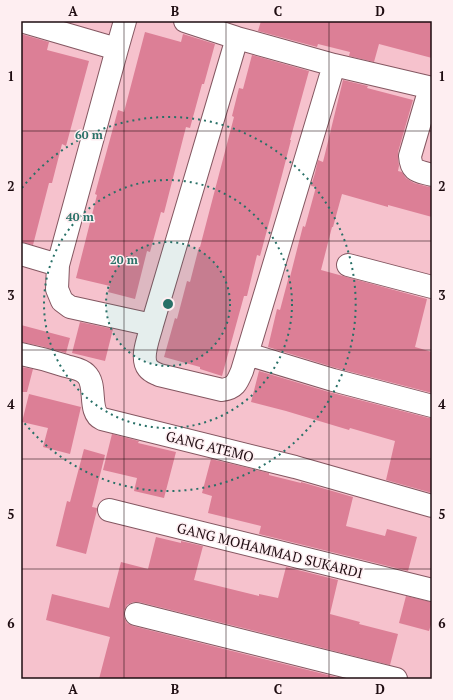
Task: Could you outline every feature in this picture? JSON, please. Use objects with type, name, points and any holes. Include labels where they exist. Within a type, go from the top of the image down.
[{"type":"street","points":[[21,21],[117,49]]},
{"type":"street","points":[[125,21],[58,265],[57,289],[62,301],[70,306],[152,325]]},
{"type":"street","points":[[185,21],[237,38],[334,65],[431,88],[410,156],[410,164],[416,170],[432,175]]},
{"type":"street","points":[[237,38],[145,351],[145,362],[148,368],[159,375],[222,390],[233,387],[239,380],[334,65]]},
{"type":"street","points":[[21,254],[58,265]]},
{"type":"street","points":[[348,265],[432,287]]},
{"type":"street","name":"GANG ATEMO","points":[[21,354],[80,370],[87,375],[91,382],[94,406],[97,415],[102,419],[294,467],[432,506]]},
{"type":"street","points":[[247,354],[332,380],[432,406]]},
{"type":"street","name":"GANG MOHAMMAD SUKARDI","points":[[108,510],[432,590]]},
{"type":"street","points":[[136,614],[396,679]]},
{"type":"building","points":[[261,21],[432,21],[432,58],[379,44],[374,62],[349,56],[350,52],[318,44],[317,47],[258,31]]},
{"type":"building","points":[[145,32],[181,42],[183,34],[215,44],[190,128],[186,127],[164,213],[161,212],[150,252],[147,251],[135,299],[108,292],[110,286],[76,278],[97,195],[95,194],[118,110],[124,112]]},
{"type":"building","points":[[21,34],[49,42],[47,50],[89,61],[66,146],[62,144],[52,183],[49,183],[33,245],[21,242]]},
{"type":"building","points":[[252,55],[309,71],[260,256],[257,255],[247,296],[244,296],[222,376],[200,369],[200,367],[164,357],[175,318],[177,319],[187,281],[190,282],[234,117],[232,116],[239,88],[243,89]]},
{"type":"building","points":[[343,80],[413,100],[398,152],[398,171],[402,172],[406,178],[414,183],[432,187],[432,217],[388,205],[388,207],[342,194],[321,270],[427,299],[415,347],[432,352],[432,393],[336,368],[268,347],[277,309],[280,310],[303,226],[305,227],[316,187],[311,186],[318,160],[323,162]]},
{"type":"building","points":[[80,322],[113,329],[105,361],[72,353]]},
{"type":"building","points":[[21,325],[70,338],[66,353],[21,342]]},
{"type":"building","points":[[21,367],[33,369],[27,392],[21,392]]},
{"type":"building","points":[[259,371],[329,392],[432,418],[432,493],[386,480],[395,441],[350,428],[349,430],[251,402]]},
{"type":"building","points":[[29,394],[81,407],[70,454],[43,447],[48,428],[22,422]]},
{"type":"building","points":[[112,434],[139,441],[138,443],[176,452],[164,498],[134,491],[137,478],[103,470]]},
{"type":"building","points":[[84,449],[105,455],[92,507],[97,508],[97,510],[86,554],[56,546],[67,501],[70,502]]},
{"type":"building","points":[[211,459],[269,473],[269,475],[301,482],[353,497],[346,526],[385,536],[387,529],[417,537],[408,571],[259,534],[261,526],[208,513],[212,496],[202,493]]},
{"type":"building","points":[[156,537],[203,546],[194,580],[259,596],[259,594],[278,598],[286,567],[338,580],[330,614],[360,622],[359,624],[398,634],[390,665],[139,602],[133,602],[127,605],[124,611],[124,617],[127,623],[133,626],[344,679],[99,679],[110,637],[46,620],[52,594],[109,608],[121,562],[148,569]]},
{"type":"building","points":[[406,596],[432,602],[432,621],[429,631],[399,623]]}]
